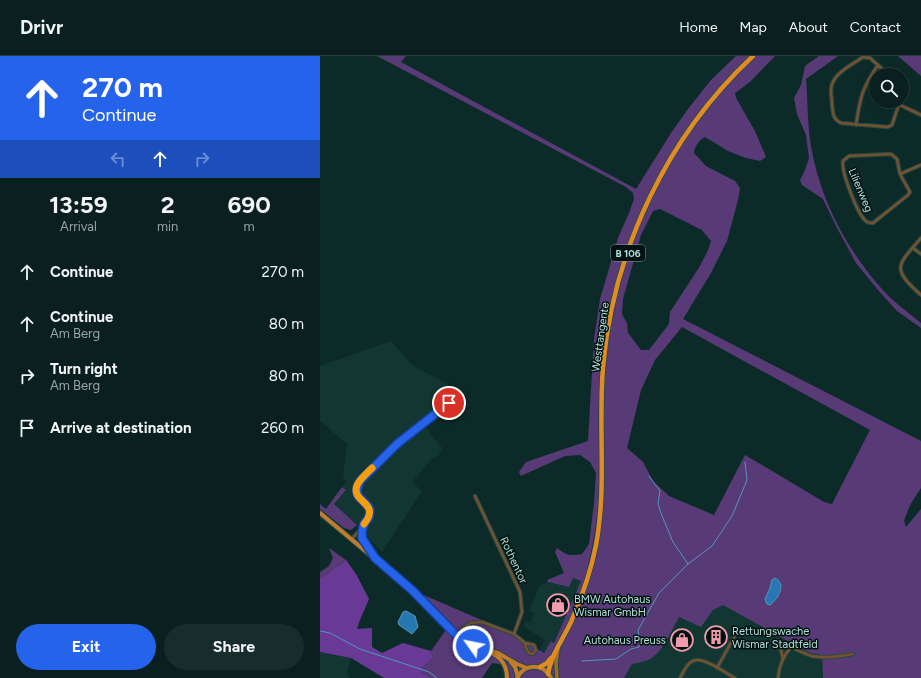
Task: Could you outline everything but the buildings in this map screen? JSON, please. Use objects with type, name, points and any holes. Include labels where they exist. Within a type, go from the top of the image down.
[{"type":"highway","name":"Westtangente","points":[[540,667],[547,663],[555,653],[580,601],[596,546],[602,486],[603,367],[612,310],[626,259],[647,204],[663,172],[681,142],[714,98],[753,56]]},
{"type":"highway","name":"Westtangente","points":[[550,676],[555,653]]},
{"type":"main road","points":[[320,513],[412,590],[455,634],[465,642],[498,653],[522,667],[527,668]]},
{"type":"main road","points":[[557,678],[556,663],[558,647]]},
{"type":"main road","points":[[480,648],[484,652],[500,658],[506,668],[508,678]]},
{"type":"main road","points":[[508,659],[515,667],[517,677]]},
{"type":"main road","points":[[517,677],[527,668],[535,666],[540,667]]},
{"type":"main road","name":"B 106","points":[[540,667],[550,676]]},
{"type":"street","points":[[881,68],[870,58],[863,57],[839,74],[833,82],[831,88],[834,116],[836,120],[841,123],[888,127],[892,125],[897,108]]},
{"type":"street","points":[[856,125],[862,91],[867,80],[878,65]]},
{"type":"street","points":[[906,108],[921,115]]},
{"type":"street","name":"Lilienweg","points":[[891,154],[897,159],[900,174],[910,192],[908,195],[873,223],[866,222],[847,183],[843,168],[843,161],[849,156],[891,154]]},
{"type":"street","points":[[900,174],[921,165]]},
{"type":"street","points":[[921,238],[904,256],[900,264],[900,270],[903,276],[921,295]]},
{"type":"street","points":[[913,248],[921,254]]},
{"type":"street","points":[[352,539],[369,517],[370,510],[357,493],[357,487],[360,481],[400,440],[449,403],[454,394]]},
{"type":"street","name":"Rothentor","points":[[475,496],[520,592],[522,612],[514,634]]},
{"type":"street","points":[[364,524],[362,538],[375,558]]},
{"type":"street","points":[[455,634],[470,623],[485,622],[514,634],[525,643],[534,645],[536,650],[533,654],[529,653],[525,643]]},
{"type":"street","points":[[716,668],[738,630]]},
{"type":"street","points":[[783,660],[781,650],[782,647],[787,645],[790,646],[790,648],[791,647],[811,656],[819,657],[852,654]]},
{"type":"street","points":[[778,678],[778,671],[790,648]]},
{"type":"street","points":[[680,678],[689,664],[695,660],[702,660],[735,678]]},
{"type":"shaded area","points":[[377,56],[406,56],[401,62],[636,189],[671,133],[711,80],[736,56],[749,56],[716,91],[687,128],[662,169],[641,211],[625,256],[612,302],[603,349],[599,396],[598,502],[594,536],[585,583],[599,526],[603,367],[618,285],[647,204],[693,124],[753,56],[775,56],[750,82],[735,93],[736,98],[755,131],[766,157],[760,161],[746,158],[728,151],[705,137],[697,144],[695,148],[694,153],[706,166],[735,181],[740,188],[727,241],[711,273],[683,319],[921,441],[921,488],[910,505],[904,521],[906,527],[921,509],[921,678],[823,678],[822,655],[810,653],[802,649],[723,605],[713,610],[701,627],[679,617],[666,641],[658,652],[648,660],[632,664],[624,678],[507,678],[505,665],[492,663],[482,678],[431,678],[421,672],[422,668],[433,658],[431,651],[448,627],[412,590],[514,634],[544,653],[551,641],[554,643],[581,581],[573,578],[569,587],[548,582],[547,580],[564,573],[555,552],[557,548],[566,554],[578,555],[582,554],[589,544],[596,473],[590,462],[580,455],[565,456],[521,476],[519,472],[526,462],[588,441],[594,339],[600,299],[618,238],[634,199],[633,193],[626,187]],"holes":[[[660,209],[702,230],[711,241],[700,266],[670,312],[669,324],[649,350],[641,350],[628,333],[627,323],[622,314],[623,299],[641,235],[653,211]],[[682,327],[870,430],[832,504],[824,502],[745,455],[714,515],[669,496],[653,481],[643,462],[627,448],[641,390],[655,360]]]},
{"type":"shaded area","points":[[819,56],[838,56],[806,79],[811,146],[815,166],[828,204],[846,240],[869,274],[886,294],[921,323],[921,328],[897,311],[878,290],[856,263],[823,199],[802,185],[800,180],[809,158],[806,135],[797,114],[794,98],[801,85],[805,66]]},
{"type":"shaded area","points":[[898,56],[921,56],[921,76]]},
{"type":"shaded area","points":[[391,341],[412,365],[451,386],[456,386],[462,394],[424,425],[443,449],[438,456],[431,460],[412,482],[422,491],[382,552],[357,525],[334,504],[346,490],[342,487],[346,481],[343,477],[347,444],[320,421],[320,366]]},
{"type":"shaded area","points":[[342,487],[346,490],[334,504],[357,525],[351,530],[344,528],[320,509],[320,504],[326,509]]},
{"type":"shaded area","points":[[329,548],[346,560],[320,579],[320,572],[329,566],[333,558]]},
{"type":"shaded area","points":[[346,560],[356,574],[369,599],[357,629],[372,628],[372,647],[382,653],[403,643],[431,651],[433,658],[422,668],[421,672],[431,678],[384,678],[351,658],[320,652],[320,579]]},
{"type":"shaded area","points":[[572,578],[581,581],[554,643],[551,641],[544,653],[540,650],[544,640],[524,626],[525,621],[530,623],[534,613],[529,611],[539,586],[548,582],[569,587]]},
{"type":"shaded area","points":[[723,605],[802,649],[810,653],[822,655],[823,678],[624,678],[632,664],[664,644],[679,616],[701,627],[713,610]]},
{"type":"shaded area","points":[[320,652],[351,658],[347,671],[350,678],[320,678]]},
{"type":"water","points":[[775,578],[779,581],[781,588],[776,599],[770,605],[767,604],[765,599],[772,580]]},
{"type":"water","points":[[406,611],[415,616],[418,627],[412,634],[399,625],[398,622],[403,612]]},
{"type":"waterway","points":[[582,661],[616,659],[631,649],[639,647],[640,643],[638,630],[659,593],[688,564],[712,546],[732,516],[747,480],[745,462]]},
{"type":"waterway","points":[[649,476],[660,491],[658,504],[673,542],[688,564]]},
{"type":"waterway","points":[[320,631],[330,633],[360,649],[429,672],[437,678]]},
{"type":"slow traffic","points":[[364,524],[369,517],[370,508],[358,496],[357,487],[360,481],[372,468]]},
{"type":"place","name":"BMW Autohaus Wismar GmbH","points":[[558,605]]},
{"type":"place","name":"Rettungswache Wismar Stadtfeld","points":[[716,637]]},
{"type":"place","name":"Autohaus Preuss","points":[[682,640]]},
{"type":"route","points":[[449,403],[404,437],[360,481],[357,487],[357,493],[358,496],[370,508],[369,517],[364,524],[362,531],[362,538],[363,542],[375,558],[412,590],[455,634],[473,646]]}]
